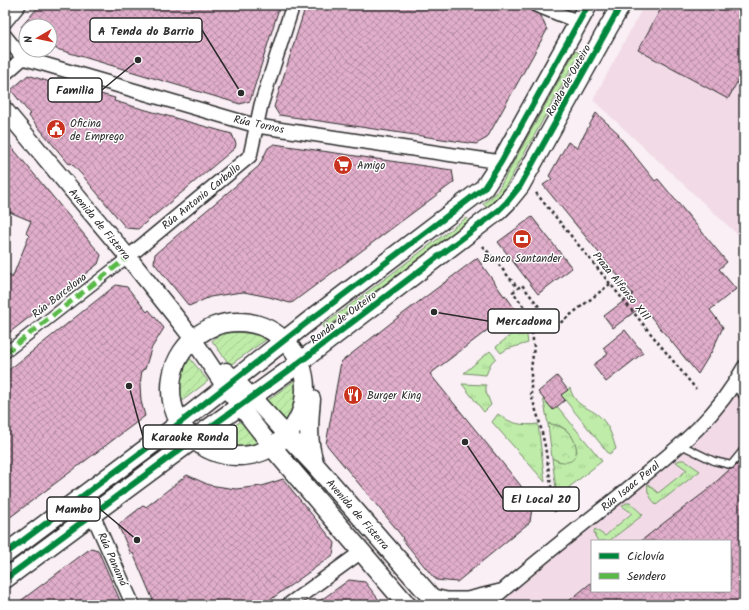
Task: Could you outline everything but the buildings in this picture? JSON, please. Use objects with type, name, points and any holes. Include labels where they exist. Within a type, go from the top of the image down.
[{"type":"main road","name":"Ronda de Outeiro","points":[[5,554],[180,423],[284,341],[484,188],[501,162],[588,5]]},
{"type":"main road","name":"Ronda de Outeiro","points":[[5,579],[92,513],[314,351],[498,211],[507,202],[525,176],[621,5]]},
{"type":"main road","points":[[246,322],[268,329],[284,341],[299,362],[304,377],[304,400],[300,414],[287,435],[272,446],[257,453],[245,456],[226,455],[206,448],[194,439],[180,423],[175,411],[172,396],[172,380],[176,365],[183,351],[193,339],[211,328],[228,323],[246,322]]},
{"type":"main road","points":[[314,351],[308,435],[315,465]]},
{"type":"main road","name":"Avenida de Fisterra","points":[[287,435],[315,465],[429,602]]},
{"type":"main road","name":"Avenida de Fisterra","points":[[272,446],[407,605]]},
{"type":"main road","points":[[361,552],[429,602]]},
{"type":"street","points":[[5,22],[19,5]]},
{"type":"street","name":"Rúa Antonio Carballo","points":[[128,257],[250,156],[261,105],[293,5]]},
{"type":"street","points":[[536,5],[579,22]]},
{"type":"street","points":[[5,36],[18,52]]},
{"type":"street","points":[[5,74],[23,58]]},
{"type":"street","name":"Rúa Tornos","points":[[23,58],[257,126],[501,162]]},
{"type":"street","name":"Avenida de Fisterra","points":[[5,110],[128,257],[230,383],[246,401],[287,435]]},
{"type":"street","name":"Rúa Barcelona","points":[[5,352],[128,257]]},
{"type":"street","name":"Rúa Isaac Peral","points":[[486,605],[681,445],[707,419],[734,386],[744,367]]},
{"type":"street","name":"Avenida de Fisterra","points":[[246,401],[272,446]]},
{"type":"street","name":"Rúa Panamá","points":[[92,513],[133,605]]},
{"type":"street","points":[[288,605],[361,552]]},
{"type":"street","points":[[429,602],[447,599],[467,599],[502,591]]},
{"type":"street","name":"Rúa Isaac Peral","points":[[491,605],[502,591]]},
{"type":"lane","points":[[734,386],[744,397]]},
{"type":"lane","points":[[681,445],[714,461],[731,465],[744,449]]},
{"type":"path","points":[[483,246],[518,288]]},
{"type":"path","points":[[554,512],[545,446],[531,395],[531,369],[534,347],[530,319],[524,307],[513,292],[522,285],[555,327],[610,284]]},
{"type":"shaded area","points":[[644,5],[744,5],[744,221],[741,238],[593,100]]},
{"type":"shaded area","points":[[744,367],[744,605],[484,605],[681,445]]},
{"type":"green space","points":[[575,51],[580,53],[509,181],[500,195],[487,208],[483,204],[497,192]]},
{"type":"green space","points":[[466,218],[469,221],[325,329],[322,326]]},
{"type":"green space","points":[[525,323],[528,343],[507,349],[501,353],[496,347]]},
{"type":"green space","points":[[237,332],[254,334],[267,339],[230,365],[212,341],[224,334]]},
{"type":"green space","points":[[490,351],[496,358],[491,363],[486,375],[464,373]]},
{"type":"green space","points":[[189,357],[208,381],[178,404],[178,379],[182,368]]},
{"type":"green space","points":[[295,380],[296,393],[293,410],[285,426],[264,403]]},
{"type":"green space","points":[[462,384],[486,385],[486,392],[491,405],[484,412]]},
{"type":"green space","points":[[570,388],[576,400],[580,404],[594,412],[608,426],[616,449],[609,454],[561,395]]},
{"type":"green space","points":[[547,394],[602,461],[557,497],[552,458],[560,462],[577,452],[572,436],[565,429],[560,426],[548,424],[543,397]]},
{"type":"green space","points":[[498,414],[517,424],[538,424],[545,482],[492,422]]},
{"type":"green space","points":[[241,421],[260,446],[234,450],[208,445]]},
{"type":"green space","points":[[548,424],[560,427],[568,432],[574,440],[576,448],[575,456],[571,461],[563,462],[552,458]]},
{"type":"green space","points":[[684,460],[700,471],[656,505],[648,493],[648,484],[658,493],[687,470],[676,462]]},
{"type":"green space","points":[[626,503],[630,503],[643,515],[610,540],[597,540],[595,536],[595,529],[605,536],[632,513],[622,506]]},
{"type":"marked path","points":[[5,353],[128,257]]},
{"type":"cycle path","points":[[5,554],[163,436],[309,321],[484,188],[501,162],[588,5]]},
{"type":"cycle path","points":[[5,579],[288,371],[498,211],[520,186],[621,5]]},
{"type":"place","name":"Familia","points":[[138,60]]},
{"type":"place","name":"A Tenda do Barrio","points":[[241,93]]},
{"type":"place","name":"Oficina de Emprego","points":[[56,129]]},
{"type":"place","name":"Amigo","points":[[343,165]]},
{"type":"place","name":"Banco Santander","points":[[522,239]]},
{"type":"place","name":"Mercadona","points":[[434,312]]},
{"type":"place","name":"Karaoke Ronda","points":[[129,386]]},
{"type":"place","name":"Burger King","points":[[353,395]]},
{"type":"place","name":"El Local 20","points":[[465,442]]},
{"type":"place","name":"Mambo","points":[[137,540]]}]
